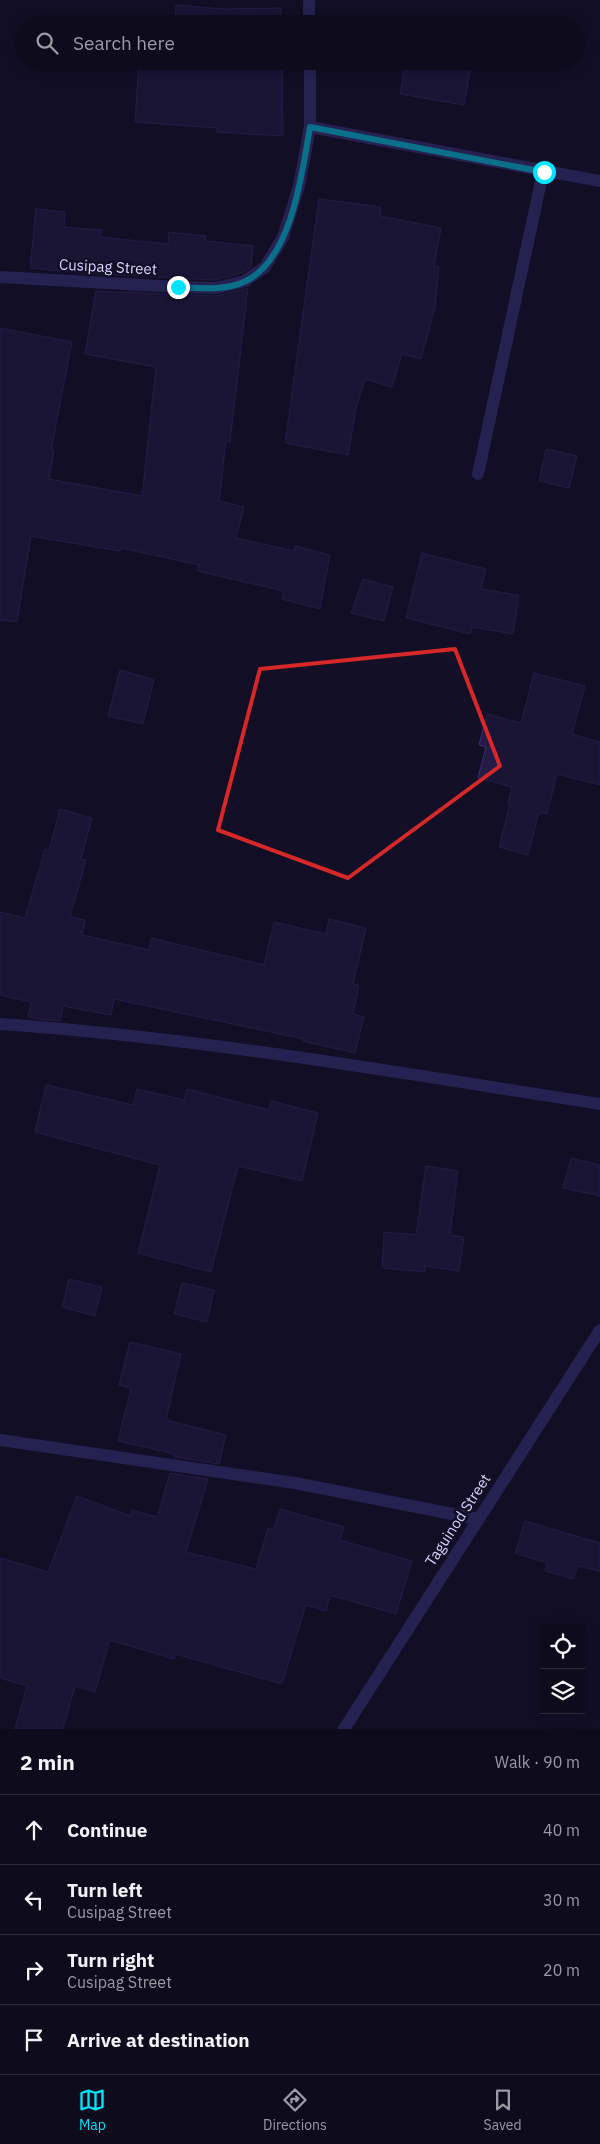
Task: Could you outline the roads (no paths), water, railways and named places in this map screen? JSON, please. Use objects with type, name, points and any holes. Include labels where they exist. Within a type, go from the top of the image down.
[{"type":"street","points":[[309,0],[309,15]]},
{"type":"street","name":"Cusipag Street","points":[[0,278],[216,288],[245,282],[265,267],[283,236],[299,186],[310,127],[310,70]]},
{"type":"street","points":[[310,127],[600,181]]},
{"type":"street","points":[[478,474],[544,172]]},
{"type":"street","points":[[0,1024],[96,1031],[220,1045],[600,1104]]},
{"type":"street","name":"Taguinod Street","points":[[344,1729],[600,1330]]},
{"type":"street","points":[[0,1440],[296,1483],[478,1519]]}]
